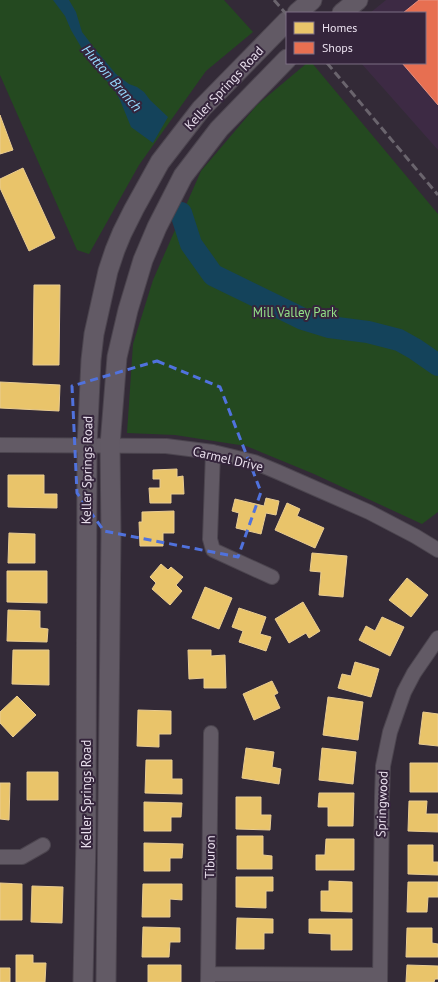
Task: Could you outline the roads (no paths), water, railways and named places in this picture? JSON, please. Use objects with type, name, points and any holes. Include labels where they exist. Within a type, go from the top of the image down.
[{"type":"main road","points":[[298,12],[312,0]]},
{"type":"main road","name":"Keller Springs Road","points":[[83,982],[86,838],[87,446],[91,360],[94,334],[108,271],[122,233],[160,162],[201,109],[286,23]]},
{"type":"main road","name":"Keller Springs Road","points":[[106,982],[111,535],[110,445],[117,357],[128,310],[143,260],[157,227],[183,176],[218,129],[286,60]]},
{"type":"main road","points":[[108,271],[137,280]]},
{"type":"street","name":"Carmel Drive","points":[[0,445],[166,446],[214,452],[254,462],[370,512],[438,550]]},
{"type":"street","points":[[214,452],[210,539],[213,550],[272,577]]},
{"type":"street","name":"Springwood","points":[[380,978],[383,766],[390,732],[404,692],[414,673],[438,638]]},
{"type":"street","name":"Tiburon","points":[[208,978],[211,733]]},
{"type":"street","points":[[0,857],[22,857],[43,845]]},
{"type":"street","points":[[208,978],[380,978]]},
{"type":"water","points":[[53,0],[69,0],[76,12],[82,32],[116,74],[129,84],[144,92],[150,100],[168,117],[153,143],[131,127],[113,87],[101,75],[84,52],[71,30],[65,16]]},
{"type":"waterway","name":"Hutton Branch","points":[[181,213],[191,244],[213,275],[303,319],[329,327],[368,332],[399,340],[438,365]]},
{"type":"railway","points":[[274,0],[286,14]]},
{"type":"railway","points":[[328,64],[438,195]]},
{"type":"park label","name":"Mill Valley Park","points":[[295,312]]}]
